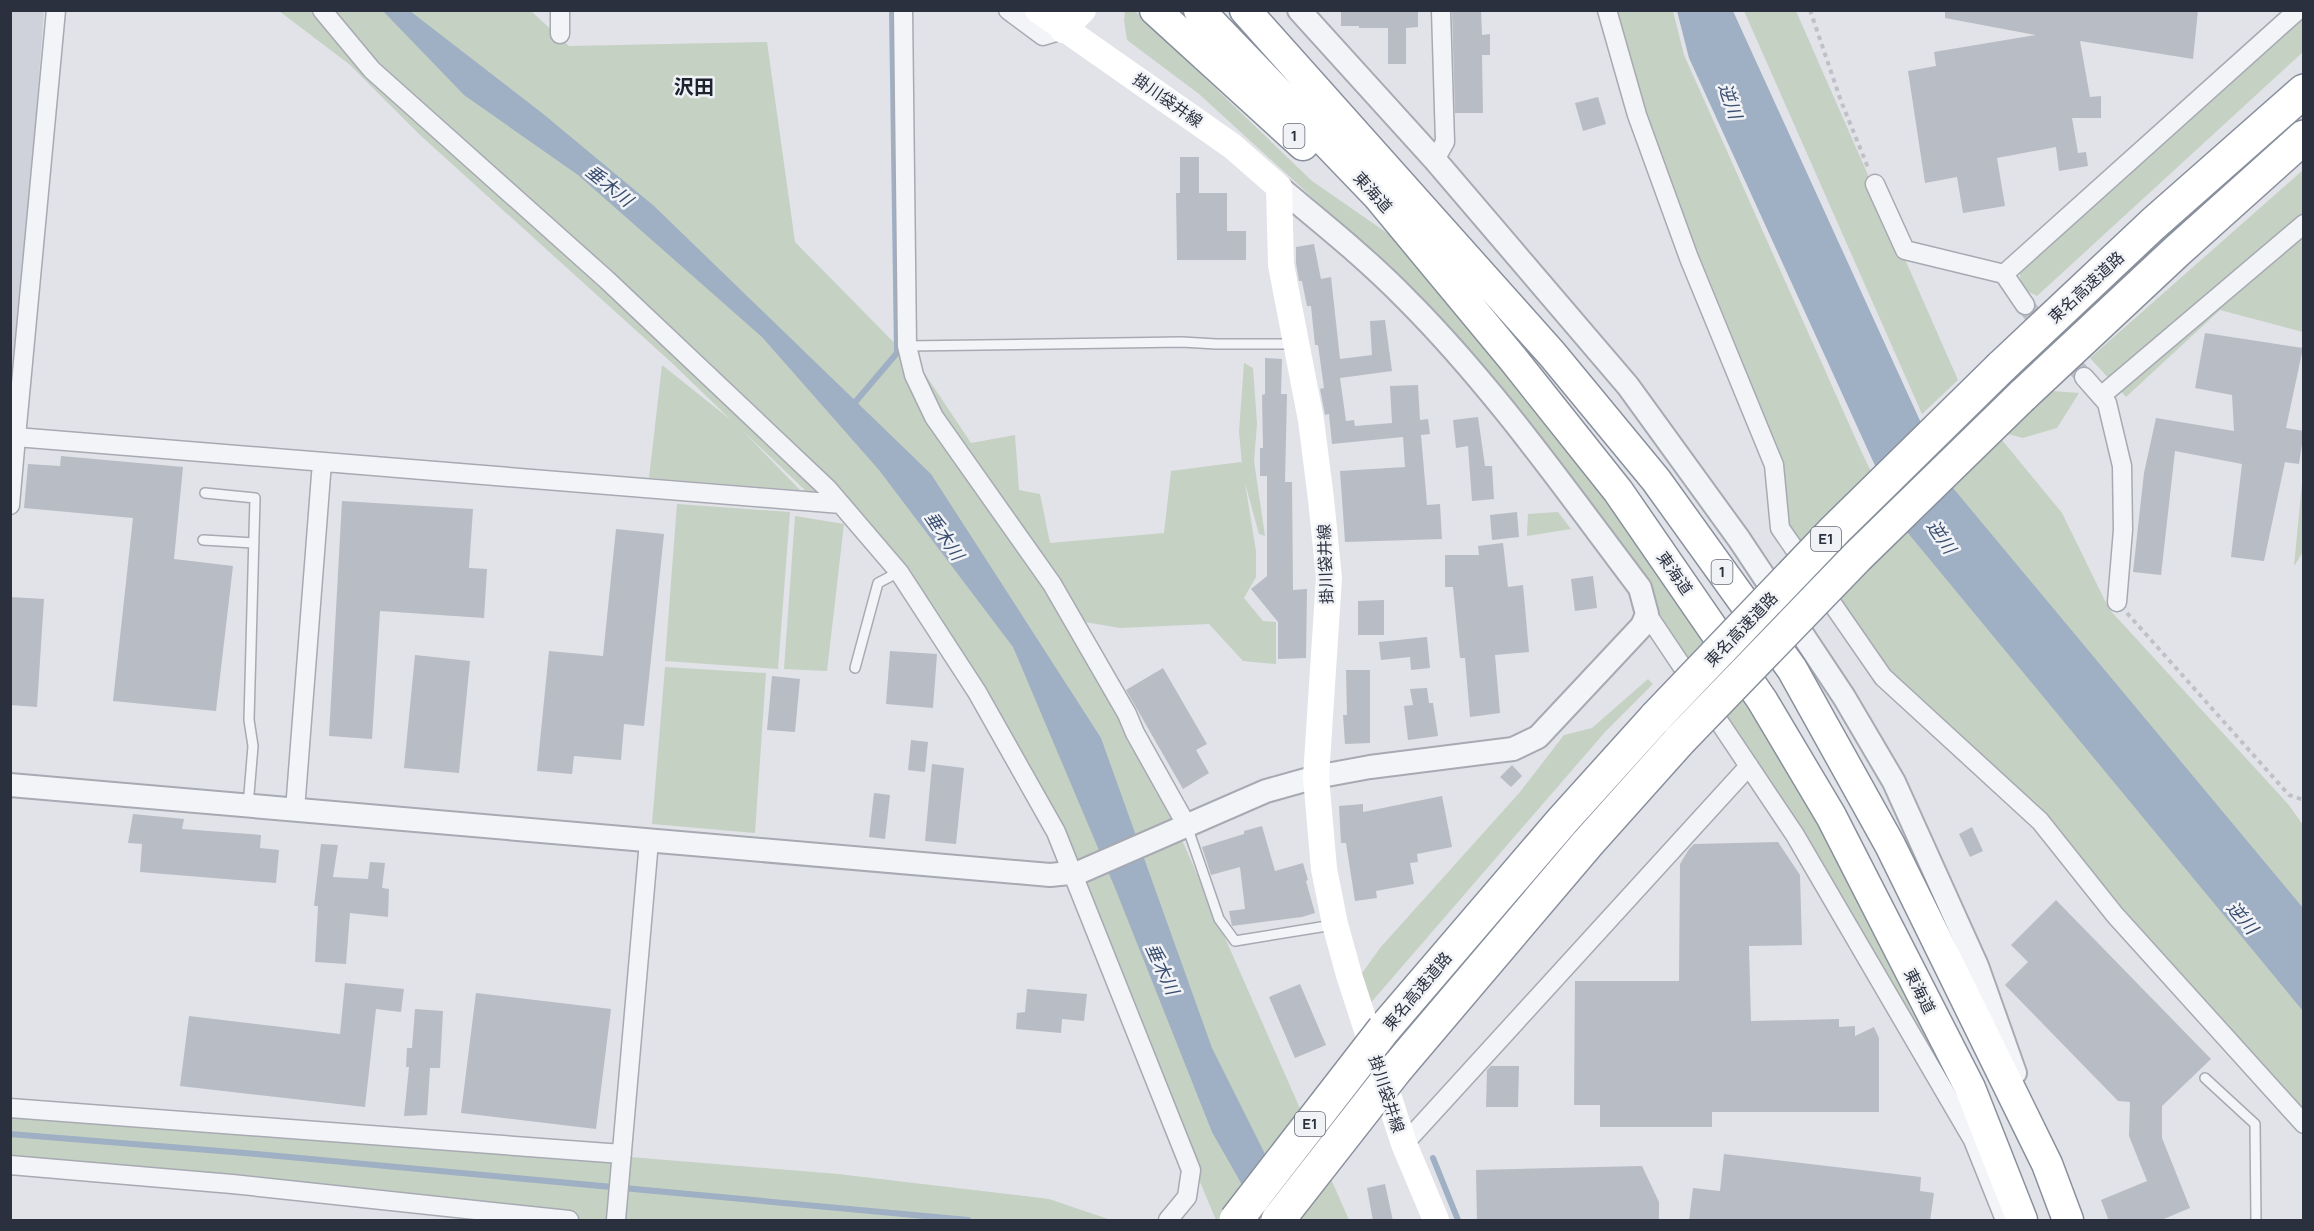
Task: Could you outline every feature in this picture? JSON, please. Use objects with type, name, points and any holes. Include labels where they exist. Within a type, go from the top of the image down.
[{"type":"highway","name":"1","points":[[1155,10],[1367,206],[1432,262]]},
{"type":"highway","name":"東海道","points":[[1199,10],[1377,195],[1432,262],[1618,491],[1762,700],[1831,816],[1970,1088],[2022,1221]]},
{"type":"highway","name":"東海道","points":[[1245,10],[1552,354],[1656,480],[1792,669],[1890,845],[2048,1164],[2068,1221]]},
{"type":"highway","name":"東名高速道路","points":[[1236,1221],[1384,1029],[1563,820],[1656,717],[1836,530],[2001,367],[2153,224],[2304,91]]},
{"type":"highway","name":"東名高速道路","points":[[1278,1221],[1397,1068],[1587,844],[1680,740],[1857,557],[2022,396],[2177,250],[2304,137]]},
{"type":"main road","name":"掛川袋井線","points":[[1038,10],[1063,30],[1105,56],[1233,146],[1279,187],[1281,265],[1286,300],[1298,344],[1322,499],[1329,578],[1316,777],[1324,869],[1335,924],[1349,975],[1404,1144],[1436,1221]]},
{"type":"main road","points":[[1063,30],[1083,10]]},
{"type":"street","points":[[10,505],[56,10]]},
{"type":"street","points":[[322,10],[372,70],[608,280],[841,504],[899,572],[977,692],[1056,831],[1076,872],[1191,1170],[1186,1197],[1168,1221]]},
{"type":"street","points":[[560,10],[560,34]]},
{"type":"street","points":[[903,10],[907,345],[914,375],[934,417],[1052,584],[1127,714],[1180,829]]},
{"type":"street","points":[[1008,10],[1043,36],[1063,30]]},
{"type":"street","points":[[1299,10],[1435,160],[1628,386],[1726,520],[1844,697],[1894,782],[1955,914],[1977,966],[2048,1164]]},
{"type":"street","points":[[1435,160],[1445,142],[1441,10]]},
{"type":"street","points":[[1607,10],[1637,115],[1677,225],[1774,465],[1780,528],[1883,677],[2040,820],[2115,915],[2304,1124]]},
{"type":"street","points":[[2004,273],[2298,10]]},
{"type":"street","points":[[1875,184],[1905,250],[2004,273],[2025,305]]},
{"type":"street","points":[[1279,187],[1353,249],[1400,293],[1494,396],[1640,588],[1647,614],[1795,835],[1973,1140],[2005,1221]]},
{"type":"street","points":[[2101,396],[2304,224]]},
{"type":"street","points":[[2084,377],[2107,403],[2122,466],[2123,530],[2117,602]]},
{"type":"street","points":[[16,437],[841,504]]},
{"type":"street","points":[[295,810],[322,462]]},
{"type":"street","points":[[10,784],[1050,875],[1076,872],[1266,791],[1316,777],[1370,767],[1513,749],[1538,737],[1637,631],[1647,614]]},
{"type":"street","points":[[1404,1144],[1749,766]]},
{"type":"street","points":[[616,1218],[649,841]]},
{"type":"street","points":[[10,1108],[621,1162]]},
{"type":"street","points":[[10,1165],[232,1184],[569,1221]]},
{"type":"lane","points":[[907,345],[1182,342],[1298,344]]},
{"type":"lane","points":[[205,494],[255,498],[249,720],[253,746],[248,806]]},
{"type":"lane","points":[[203,540],[254,543]]},
{"type":"lane","points":[[855,668],[878,583],[899,572]]},
{"type":"lane","points":[[1180,829],[1219,919],[1235,941],[1335,924]]},
{"type":"lane","points":[[2205,1078],[2255,1125],[2256,1221]]},
{"type":"path","points":[[1810,10],[1841,101],[1875,184]]},
{"type":"path","points":[[2117,602],[2289,795],[2304,800]]},
{"type":"shaded area","points":[[11,11],[44,11],[11,441]]},
{"type":"green space","points":[[279,11],[531,11],[569,46],[767,42],[795,242],[925,374],[971,443],[1015,435],[1019,490],[1040,494],[1050,543],[1164,533],[1171,471],[1241,462],[1242,464],[1239,432],[1244,363],[1253,368],[1257,424],[1254,461],[1265,536],[1259,534],[1245,483],[1256,551],[1256,577],[1244,598],[1263,621],[1276,622],[1276,664],[1243,661],[1209,624],[1120,628],[1073,620],[1135,733],[1349,1220],[1216,1220],[1134,1026],[1015,761],[844,500],[809,494],[742,430],[800,490],[649,478],[662,365],[731,420],[672,363],[420,135],[349,64]]},
{"type":"green space","points":[[1125,11],[1135,11],[1312,181],[1390,235],[1506,365],[1588,470],[1789,766],[1973,1125],[1657,618],[1360,241],[1199,94],[1127,40]]},
{"type":"green space","points":[[1610,11],[1673,11],[1684,55],[1862,453],[1903,537],[2002,440],[2062,513],[2109,609],[2288,804],[2303,825],[2303,1112],[2135,923],[2045,813],[1882,675],[1887,666],[1842,608],[1787,523],[1783,460],[1690,233],[1637,115]]},
{"type":"green space","points":[[1744,11],[1796,11],[1958,380],[1922,414]]},
{"type":"green space","points":[[2303,18],[2303,52],[2037,296],[2022,288],[2019,271]]},
{"type":"green space","points":[[2303,170],[2303,332],[2220,310],[2126,397],[2090,358]]},
{"type":"green space","points":[[2052,391],[2079,393],[2057,428],[2023,438],[2008,434]]},
{"type":"green space","points":[[2303,473],[2303,552],[2294,566]]},
{"type":"green space","points":[[677,504],[790,512],[778,669],[665,661]]},
{"type":"green space","points":[[1558,512],[1571,529],[1527,536],[1528,514]]},
{"type":"green space","points":[[795,516],[844,524],[827,671],[784,669]]},
{"type":"green space","points":[[665,667],[766,673],[755,833],[652,824]]},
{"type":"green space","points":[[1648,679],[1653,684],[1605,732],[1368,1006],[1360,976],[1380,948],[1520,792],[1564,735],[1592,728]]},
{"type":"green space","points":[[10,1106],[838,1174],[1049,1199],[1111,1220],[546,1220],[11,1158]]},
{"type":"water","name":"垂木川","points":[[383,11],[410,11],[542,113],[654,206],[931,474],[1101,738],[1212,1048],[1298,1220],[1262,1220],[1212,1132],[1115,888],[1013,647],[879,470],[762,337],[578,175],[464,95]]},
{"type":"water","name":"逆川","points":[[1677,11],[1733,11],[1948,482],[2303,908],[2303,1011],[1903,527],[1689,58]]},
{"type":"building","points":[[1341,10],[1418,10],[1418,27],[1406,28],[1406,64],[1388,64],[1388,28],[1341,26]]},
{"type":"building","points":[[1452,10],[1481,10],[1482,35],[1490,34],[1490,55],[1482,55],[1483,113],[1455,113]]},
{"type":"building","points":[[1945,10],[2198,10],[2193,59],[2080,41],[2090,97],[2101,96],[2101,118],[2072,118],[2078,153],[2086,152],[2088,166],[2059,171],[2056,147],[1997,158],[2005,206],[1963,213],[1957,177],[1925,183],[1908,71],[1936,66],[1934,52],[2036,35],[1945,18]]},
{"type":"building","points":[[1598,97],[1606,124],[1583,131],[1575,103]]},
{"type":"building","points":[[1180,157],[1199,157],[1199,193],[1227,193],[1227,231],[1246,231],[1246,260],[1177,260],[1176,193],[1180,193]]},
{"type":"building","points":[[1314,244],[1321,279],[1331,277],[1340,359],[1372,355],[1370,321],[1385,320],[1392,371],[1340,378],[1346,421],[1354,420],[1355,426],[1392,423],[1390,386],[1418,385],[1420,420],[1428,419],[1430,434],[1421,435],[1427,505],[1440,504],[1442,539],[1345,542],[1340,471],[1405,467],[1403,437],[1332,444],[1329,414],[1325,415],[1320,389],[1324,388],[1318,345],[1315,345],[1311,306],[1307,306],[1296,263],[1296,247]]},
{"type":"building","points":[[2205,333],[2303,348],[2286,428],[2304,431],[2299,464],[2285,462],[2264,561],[2231,557],[2242,464],[2175,451],[2161,575],[2133,572],[2144,473],[2156,418],[2234,431],[2232,395],[2195,388]]},
{"type":"building","points":[[1265,358],[1282,359],[1281,394],[1287,394],[1285,482],[1292,482],[1293,590],[1307,589],[1306,658],[1278,659],[1278,622],[1251,589],[1267,576],[1267,476],[1260,476],[1260,448],[1263,448],[1262,395],[1265,394]]},
{"type":"building","points":[[1478,417],[1485,466],[1492,466],[1494,499],[1472,501],[1468,446],[1456,448],[1453,420]]},
{"type":"building","points":[[61,456],[183,467],[174,559],[233,566],[216,711],[113,701],[133,518],[24,508],[28,464],[60,466]]},
{"type":"building","points":[[342,501],[473,509],[469,568],[487,569],[484,618],[380,611],[372,739],[329,736]]},
{"type":"building","points":[[1517,512],[1519,537],[1492,540],[1490,515]]},
{"type":"building","points":[[616,529],[664,534],[644,726],[624,724],[621,760],[574,756],[572,774],[537,771],[549,651],[603,656]]},
{"type":"building","points":[[1503,543],[1508,587],[1523,585],[1529,652],[1495,655],[1500,713],[1470,717],[1465,658],[1460,658],[1453,587],[1445,587],[1445,555],[1479,555],[1478,546]]},
{"type":"building","points":[[1593,576],[1597,608],[1575,611],[1571,579]]},
{"type":"building","points":[[10,597],[44,599],[37,707],[10,705]]},
{"type":"building","points":[[1384,600],[1384,635],[1358,635],[1358,601]]},
{"type":"building","points":[[1427,637],[1430,668],[1411,670],[1410,657],[1381,660],[1379,642]]},
{"type":"building","points":[[890,651],[937,654],[933,708],[886,704]]},
{"type":"building","points":[[415,655],[470,661],[459,773],[404,768]]},
{"type":"building","points":[[1163,668],[1207,744],[1196,750],[1209,773],[1183,789],[1126,690]]},
{"type":"building","points":[[1346,670],[1370,670],[1370,743],[1345,744],[1343,715],[1347,715]]},
{"type":"building","points":[[772,676],[800,679],[795,732],[767,730]]},
{"type":"building","points":[[1427,688],[1429,703],[1433,703],[1438,736],[1408,740],[1404,706],[1413,705],[1410,689]]},
{"type":"building","points":[[911,740],[928,742],[925,772],[908,770]]},
{"type":"building","points":[[932,764],[964,768],[956,844],[925,841]]},
{"type":"building","points":[[1512,765],[1522,776],[1511,787],[1500,777]]},
{"type":"building","points":[[874,793],[890,795],[885,839],[869,837]]},
{"type":"building","points":[[1442,796],[1452,847],[1417,854],[1418,862],[1410,863],[1414,884],[1376,891],[1377,898],[1355,901],[1346,843],[1341,843],[1339,806],[1363,804],[1363,812]]},
{"type":"building","points":[[133,814],[184,819],[182,829],[261,835],[260,848],[279,850],[276,883],[140,872],[142,844],[128,843]]},
{"type":"building","points":[[1262,826],[1275,871],[1303,863],[1315,913],[1302,917],[1232,926],[1229,911],[1245,909],[1240,867],[1211,875],[1202,847]]},
{"type":"building","points":[[1972,827],[1983,851],[1970,857],[1959,834]]},
{"type":"building","points":[[1778,842],[1800,875],[1802,945],[1749,946],[1751,1021],[1839,1019],[1839,1027],[1855,1026],[1855,1036],[1874,1027],[1879,1038],[1879,1112],[1712,1112],[1712,1127],[1600,1127],[1600,1105],[1574,1105],[1575,981],[1679,981],[1680,864],[1689,849],[1694,844]]},
{"type":"building","points":[[321,844],[338,845],[333,877],[368,879],[370,862],[385,863],[382,888],[389,889],[388,917],[350,913],[346,964],[315,962],[318,906],[314,906]]},
{"type":"building","points":[[2056,900],[2211,1059],[2162,1106],[2162,1138],[2190,1208],[2159,1221],[2109,1221],[2101,1200],[2147,1181],[2129,1136],[2130,1102],[2118,1101],[2005,985],[2028,962],[2011,945]]},
{"type":"building","points":[[345,983],[404,989],[401,1012],[376,1009],[365,1107],[180,1086],[189,1016],[340,1034]]},
{"type":"building","points":[[1300,984],[1326,1045],[1295,1058],[1269,997]]},
{"type":"building","points":[[1027,989],[1087,994],[1084,1021],[1062,1019],[1061,1033],[1016,1029],[1017,1013],[1025,1012]]},
{"type":"building","points":[[476,993],[611,1009],[596,1129],[461,1113]]},
{"type":"building","points":[[415,1009],[443,1011],[440,1068],[430,1068],[427,1115],[404,1116],[409,1067],[406,1067],[407,1048],[412,1048]]},
{"type":"building","points":[[1491,1066],[1519,1066],[1518,1107],[1486,1107],[1487,1070]]},
{"type":"building","points":[[1724,1154],[1921,1177],[1920,1191],[1934,1193],[1930,1221],[1689,1221],[1693,1188],[1720,1191]]},
{"type":"building","points":[[1642,1166],[1659,1202],[1659,1221],[1477,1221],[1476,1170]]},
{"type":"building","points":[[1385,1184],[1393,1221],[1373,1221],[1367,1188]]},
{"type":"waterway","points":[[851,407],[897,353],[892,10]]},
{"type":"waterway","points":[[10,1134],[245,1153],[968,1220]]},
{"type":"waterway","points":[[1433,1158],[1458,1220]]},
{"type":"tunnel","points":[[2025,305],[2084,377]]},
{"type":"district","name":"沢田","points":[[694,87]]}]
